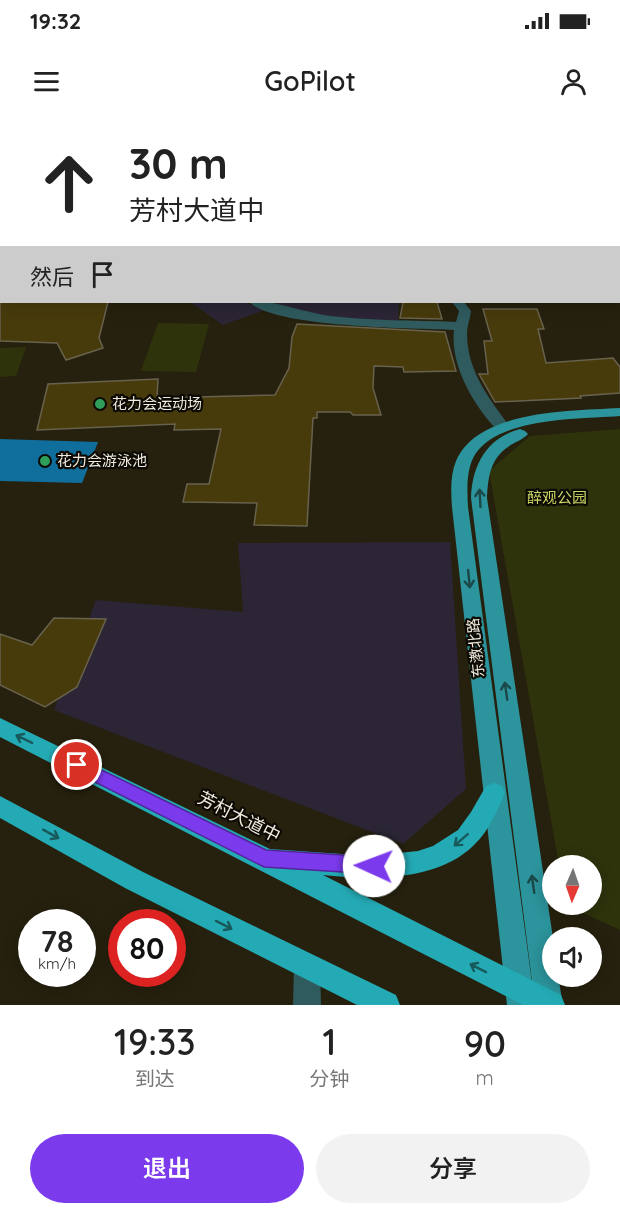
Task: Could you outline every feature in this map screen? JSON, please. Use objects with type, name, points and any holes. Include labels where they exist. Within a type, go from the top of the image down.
[{"type":"highway","name":"芳村大道中","points":[[0,727],[264,858],[520,997],[550,1005]]},
{"type":"highway","points":[[264,858],[356,866],[414,863],[442,854],[463,841],[478,822],[494,793]]},
{"type":"highway","points":[[0,806],[134,880],[386,1005]]},
{"type":"main road","name":"东漖北路","points":[[520,997],[459,485],[461,470],[473,446],[502,428],[543,419],[620,412]]},
{"type":"main road","name":"东漖北路","points":[[550,1005],[482,523],[479,482],[481,469],[489,455],[500,444],[513,437],[527,431],[620,421]]},
{"type":"street","points":[[258,303],[298,316],[462,326]]},
{"type":"street","points":[[459,303],[465,310],[460,334],[469,373],[484,408],[502,428]]},
{"type":"street","points":[[307,967],[307,1005]]},
{"type":"shaded area","points":[[191,303],[247,303],[265,310],[223,325]]},
{"type":"shaded area","points":[[276,303],[399,303],[398,321],[340,319],[275,306]]},
{"type":"shaded area","points":[[450,542],[466,789],[403,844],[54,710],[96,600],[243,612],[238,543]]},
{"type":"green space","name":"花力会运动场","points":[[158,323],[209,324],[196,372],[141,371]]},
{"type":"green space","points":[[26,347],[16,376],[0,377],[0,348]]},
{"type":"green space","name":"醉观公园","points":[[620,429],[620,930],[588,915],[602,915],[602,855],[557,855],[489,471],[530,436]]},
{"type":"water","name":"花力会游泳池","points":[[0,439],[98,442],[82,483],[0,481]]},
{"type":"building","points":[[0,303],[108,303],[99,338],[103,348],[66,360],[57,343],[0,341]]},
{"type":"building","points":[[403,303],[437,303],[442,319],[400,318]]},
{"type":"building","points":[[483,309],[537,309],[544,329],[538,329],[546,363],[613,358],[620,367],[620,393],[580,396],[581,398],[495,402],[479,374],[488,374],[484,341],[492,341]]},
{"type":"building","points":[[297,324],[445,332],[456,371],[404,372],[403,367],[374,366],[373,388],[381,415],[317,412],[317,418],[313,418],[307,526],[254,525],[257,503],[183,502],[187,484],[209,484],[221,429],[174,430],[175,424],[37,430],[48,384],[158,379],[157,398],[275,395],[289,368],[292,337]]},
{"type":"building","points":[[54,618],[106,619],[77,687],[45,707],[0,685],[0,634],[32,645]]},
{"type":"place","name":"花力会运动场","points":[[100,404]]},
{"type":"place","name":"花力会游泳池","points":[[45,461]]},
{"type":"route","points":[[77,765],[264,858],[374,866]]}]
